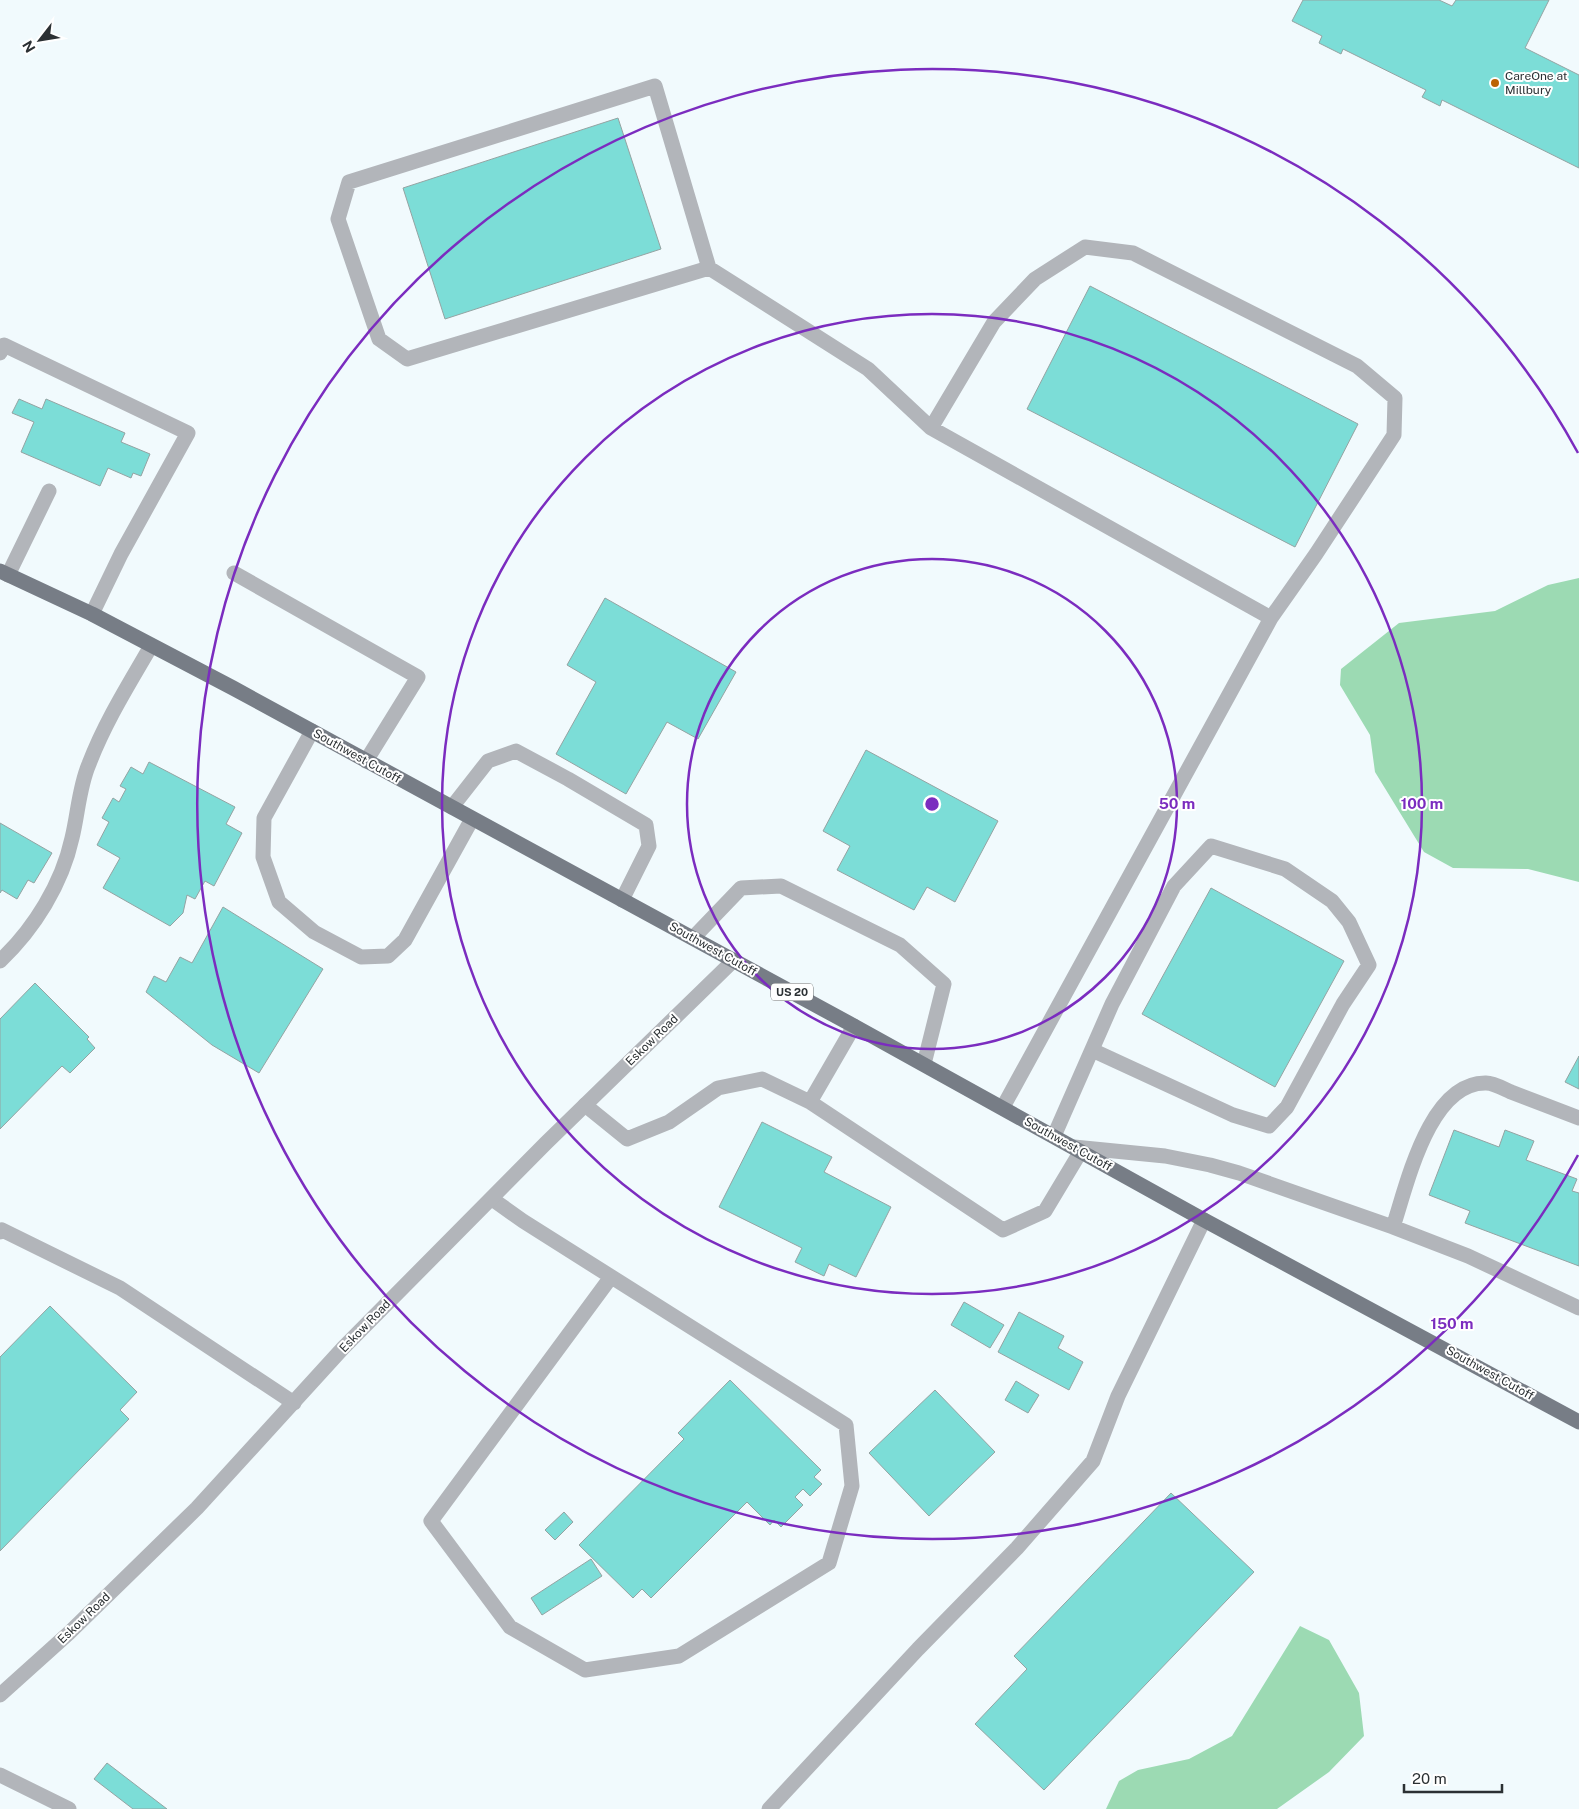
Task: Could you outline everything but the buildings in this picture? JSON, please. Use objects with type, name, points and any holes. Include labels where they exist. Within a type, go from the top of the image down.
[{"type":"main road","name":"Southwest Cutoff","points":[[4,573],[92,614],[366,760],[1003,1107],[1204,1220],[1579,1422]]},
{"type":"street","points":[[709,268],[407,359],[379,339],[338,219],[350,182],[655,86],[709,268],[868,369],[931,428],[1271,618]]},
{"type":"street","points":[[931,428],[994,322],[1035,279],[1085,247],[1133,253],[1357,366],[1395,398],[1394,435],[1316,554],[1271,618],[1003,1107]]},
{"type":"street","points":[[0,353],[4,345],[188,433],[122,554],[92,614]]},
{"type":"street","points":[[4,573],[49,490]]},
{"type":"street","points":[[234,573],[418,677],[366,760]]},
{"type":"street","points":[[0,961],[12,950],[52,896],[66,863],[88,766],[104,730],[151,646]]},
{"type":"street","points":[[312,731],[264,818],[263,857],[279,902],[314,932],[361,958],[388,956],[404,940],[472,819]]},
{"type":"street","points":[[452,807],[488,761],[516,751],[568,778],[646,825],[649,846],[622,900]]},
{"type":"street","points":[[1054,1136],[1112,1004],[1174,886],[1211,846],[1284,869],[1332,901],[1349,922],[1369,965],[1344,1004],[1287,1107],[1269,1126],[1234,1115],[1092,1050]]},
{"type":"street","points":[[693,938],[741,888],[781,886],[900,945],[944,984],[924,1064]]},
{"type":"street","name":"Eskow Road","points":[[0,1695],[69,1633],[197,1508],[343,1348],[585,1105],[734,960]]},
{"type":"street","points":[[810,1102],[854,1026]]},
{"type":"street","points":[[585,1105],[627,1139],[669,1122],[718,1088],[762,1079],[810,1102],[1003,1230],[1045,1212],[1078,1149],[1165,1156],[1210,1165],[1268,1183],[1393,1227],[1468,1256],[1579,1308]]},
{"type":"street","points":[[1393,1227],[1417,1153],[1438,1110],[1450,1097],[1468,1087],[1487,1083],[1579,1118]]},
{"type":"street","points":[[492,1199],[523,1221],[846,1425],[852,1486],[829,1563],[679,1656],[585,1670],[510,1627],[431,1521],[611,1277]]},
{"type":"street","points":[[769,1809],[918,1648],[1017,1548],[1093,1462],[1118,1396],[1204,1220]]},
{"type":"street","points":[[0,1232],[2,1230],[120,1288],[294,1403]]},
{"type":"street","points":[[0,1775],[69,1809]]},
{"type":"green space","points":[[1579,578],[1579,882],[1528,869],[1453,868],[1424,852],[1375,772],[1370,735],[1340,685],[1341,669],[1399,623],[1495,611],[1548,585]]},
{"type":"green space","points":[[1300,1626],[1329,1640],[1359,1693],[1364,1736],[1329,1772],[1277,1809],[1106,1809],[1119,1781],[1138,1770],[1189,1759],[1232,1736]]},
{"type":"place","name":"CareOne at Millbury","points":[[1495,83]]}]
